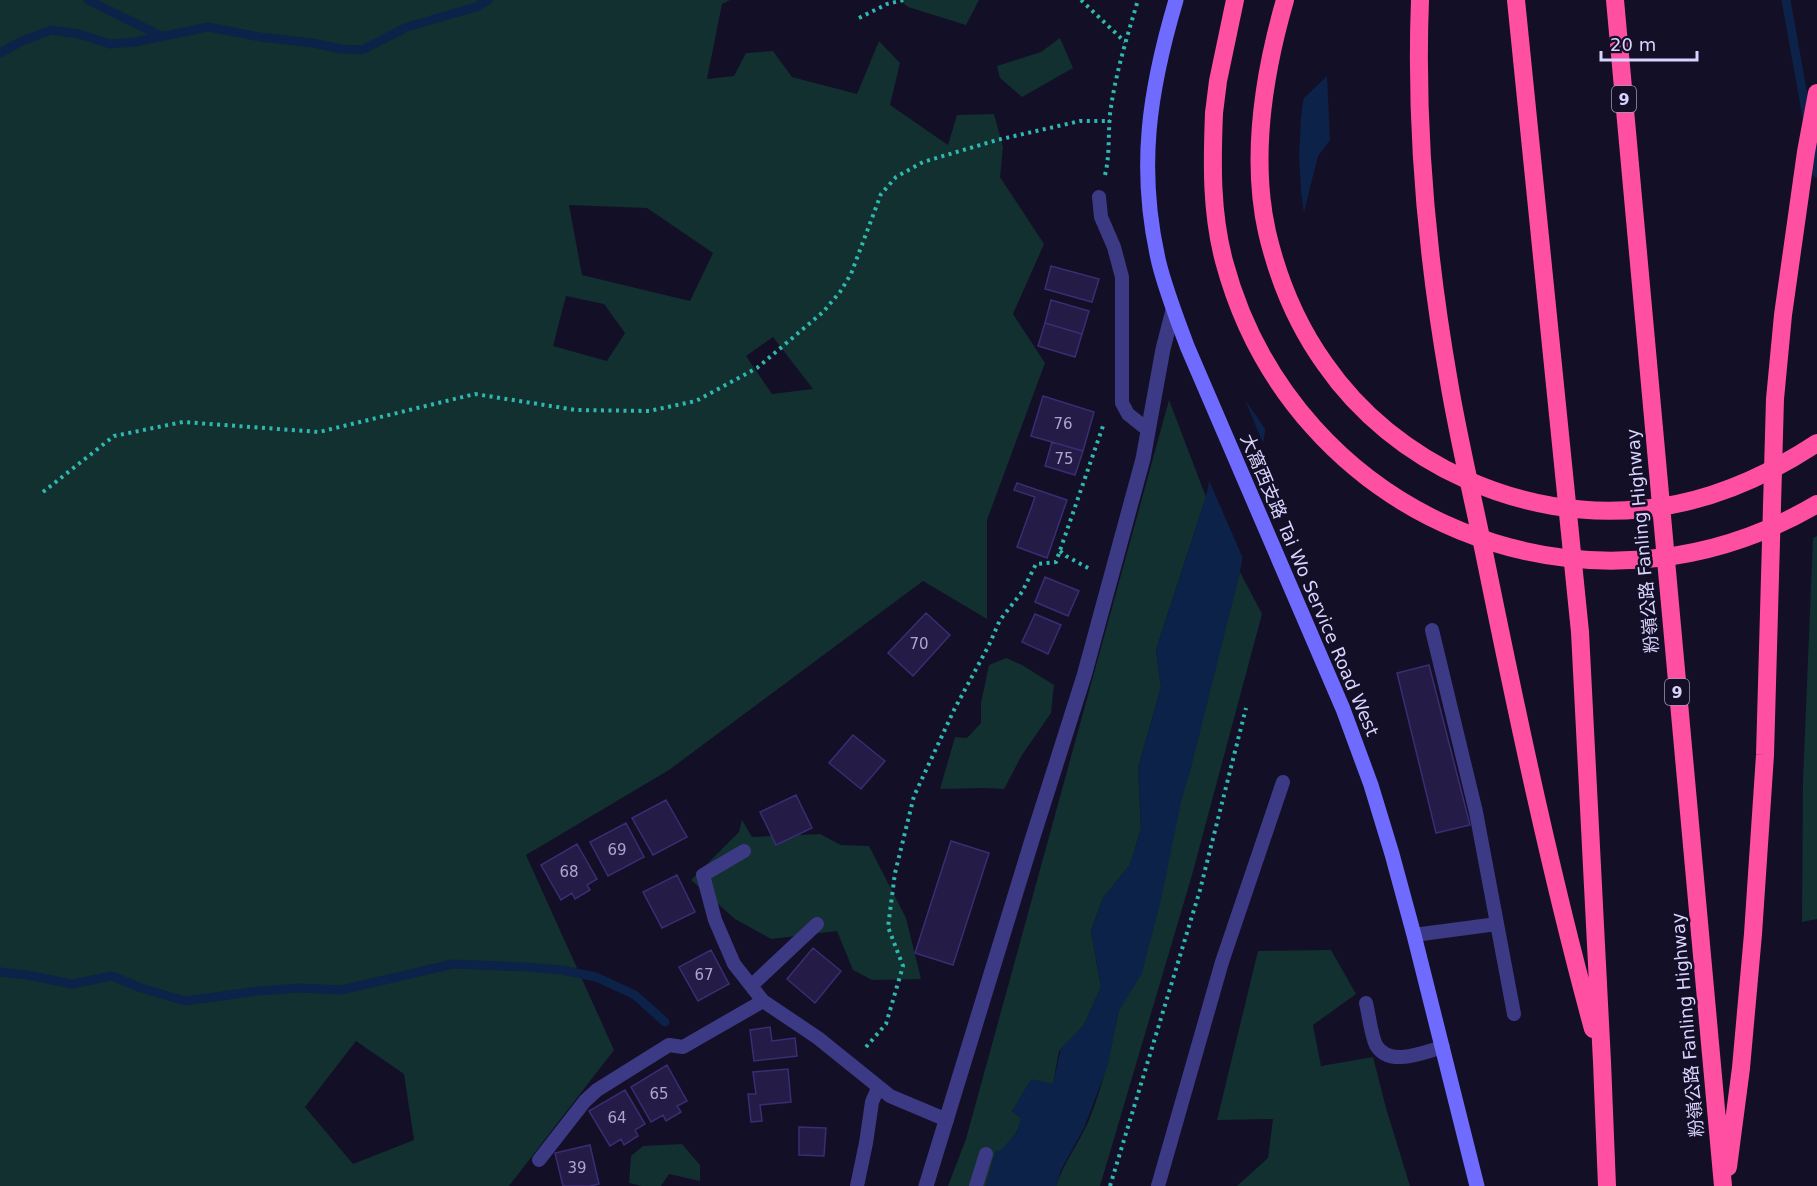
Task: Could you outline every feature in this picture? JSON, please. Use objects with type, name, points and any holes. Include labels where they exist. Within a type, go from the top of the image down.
[{"type":"highway","points":[[1235,0],[1220,70],[1214,113],[1212,178],[1224,261],[1245,320],[1277,381],[1297,409],[1344,459],[1394,498],[1422,514],[1488,541],[1540,554],[1604,560],[1676,557],[1719,547],[1757,533],[1817,504]]},
{"type":"highway","points":[[1285,0],[1269,67],[1261,136],[1260,171],[1267,231],[1285,290],[1311,343],[1343,388],[1384,429],[1456,476],[1482,487],[1546,505],[1608,511],[1643,510],[1703,498],[1765,474],[1817,443]]},
{"type":"highway","points":[[1420,0],[1420,96],[1427,222],[1449,384],[1509,679],[1570,944],[1602,1062]]},
{"type":"highway","points":[[1516,0],[1580,632],[1607,1186]]},
{"type":"highway","name":"粉嶺公路 Fanling Highway","points":[[1615,0],[1724,1186]]},
{"type":"highway","points":[[1724,1186],[1741,1068],[1762,791],[1769,648],[1775,399],[1783,315],[1806,152],[1817,93]]},
{"type":"main road","name":"大窩西支路 Tai Wo Service Road West","points":[[1176,0],[1156,72],[1147,161],[1151,219],[1160,264],[1173,310],[1187,346],[1343,709],[1371,785],[1414,935],[1477,1186]]},
{"type":"street","points":[[926,1186],[1084,676],[1143,459],[1163,349],[1173,310]]},
{"type":"lane","points":[[1099,197],[1101,218],[1114,247],[1122,277],[1122,403],[1128,414],[1148,430]]},
{"type":"lane","points":[[1432,630],[1476,812],[1514,1014]]},
{"type":"lane","points":[[1158,1186],[1222,962],[1283,782]]},
{"type":"lane","points":[[744,851],[703,875],[715,921],[734,964],[763,1001],[819,1038],[878,1088],[890,1096],[947,1120]]},
{"type":"lane","points":[[752,985],[816,924]]},
{"type":"lane","points":[[1414,935],[1497,924]]},
{"type":"lane","points":[[539,1160],[585,1101],[597,1090],[669,1045],[683,1047],[763,1001]]},
{"type":"lane","points":[[1366,1003],[1376,1044],[1382,1052],[1398,1058],[1443,1047]]},
{"type":"lane","points":[[856,1186],[872,1102],[878,1088]]},
{"type":"lane","points":[[976,1186],[986,1154]]},
{"type":"path","points":[[860,18],[887,4],[904,0]]},
{"type":"path","points":[[1081,0],[1125,42]]},
{"type":"path","points":[[1108,161],[1110,121],[1115,88],[1125,42],[1138,0]]},
{"type":"path","points":[[43,492],[114,436],[183,422],[319,432],[474,394],[576,410],[649,411],[696,401],[757,368],[823,312],[840,292],[851,274],[881,194],[896,177],[923,162],[997,140],[1080,121],[1110,121]]},
{"type":"path","points":[[871,1054],[866,1047],[886,1023],[903,966],[888,927],[895,873],[914,796],[954,710],[1000,620],[1022,592],[1036,564],[1056,562],[1103,426]]},
{"type":"path","points":[[1060,551],[1086,566]]},
{"type":"path","points":[[1110,1186],[1200,890],[1246,708]]},
{"type":"green space","points":[[0,0],[730,0],[722,4],[707,79],[734,76],[746,53],[773,51],[792,77],[857,94],[879,41],[900,63],[890,105],[948,145],[957,115],[994,114],[1003,147],[1000,177],[1044,244],[1013,314],[1045,363],[987,520],[987,619],[923,581],[669,770],[526,855],[614,1050],[509,1186],[0,1186]],"holes":[[[569,205],[647,208],[713,253],[690,301],[582,275]],[[566,296],[604,304],[625,333],[607,361],[553,346]],[[773,337],[813,389],[772,394],[746,356]],[[356,1041],[404,1074],[414,1140],[353,1164],[305,1107]]]},
{"type":"green space","points":[[900,0],[979,0],[966,25],[908,7]]},
{"type":"green space","points":[[1060,38],[1073,68],[1022,97],[1000,78],[997,66],[1041,52]]},
{"type":"green space","points":[[1169,400],[1206,497],[1156,650],[1161,687],[1138,768],[1141,829],[1130,865],[1103,898],[1091,931],[1101,987],[1084,1025],[1059,1051],[1053,1084],[1012,1111],[1024,1120],[1010,1142],[1000,1151],[996,1151],[986,1186],[948,1186],[966,1139]]},
{"type":"green space","points":[[1817,536],[1817,919],[1802,922],[1803,781],[1813,538]]},
{"type":"green space","points":[[1240,572],[1262,614],[1192,875],[1100,1186],[1056,1186],[1089,1120],[1102,1081],[1118,1013]]},
{"type":"green space","points":[[1006,658],[1054,685],[1051,713],[1022,755],[1004,789],[940,789],[955,737],[967,738],[981,723],[981,703],[989,665]]},
{"type":"green space","points":[[742,820],[752,837],[820,834],[841,845],[869,846],[906,918],[921,979],[872,980],[853,970],[837,931],[771,939],[735,919],[691,880],[739,832]]},
{"type":"green space","points":[[1331,950],[1356,994],[1313,1025],[1321,1066],[1373,1057],[1410,1186],[1237,1186],[1268,1158],[1273,1119],[1217,1120],[1258,951]]},
{"type":"green space","points":[[682,1144],[700,1165],[700,1181],[669,1174],[661,1186],[629,1183],[631,1156],[643,1146]]},
{"type":"water","points":[[1327,76],[1330,140],[1318,156],[1305,208],[1240,572],[1181,802],[1161,900],[1142,973],[1118,1013],[1108,1065],[1084,1128],[1061,1170],[1056,1186],[986,1186],[996,1150],[1000,1151],[1017,1132],[1021,1118],[1012,1111],[1031,1079],[1053,1084],[1061,1048],[1084,1025],[1101,987],[1091,931],[1103,898],[1130,865],[1141,829],[1138,768],[1161,687],[1156,650],[1206,497],[1283,118]]},
{"type":"pier","points":[[1803,0],[1817,0],[1817,52],[1798,30]]},
{"type":"pier","points":[[1304,94],[1299,158],[1305,221],[1268,433],[1245,400],[1265,448],[1245,563],[1207,476],[1280,117]]},
{"type":"building","points":[[1051,266],[1099,279],[1092,302],[1045,289]]},
{"type":"building","points":[[1051,300],[1089,311],[1082,334],[1045,323]]},
{"type":"building","points":[[1045,323],[1082,334],[1075,357],[1038,346]]},
{"type":"building","points":[[1043,396],[1094,412],[1083,451],[1031,436]]},
{"type":"building","points":[[1052,442],[1083,451],[1075,475],[1045,466]]},
{"type":"building","points":[[1017,483],[1067,500],[1047,558],[1017,547],[1035,497],[1014,490]]},
{"type":"building","points":[[1045,577],[1079,591],[1068,616],[1035,602]]},
{"type":"building","points":[[926,613],[950,635],[913,676],[888,653]]},
{"type":"building","points":[[1035,614],[1061,625],[1048,654],[1022,642]]},
{"type":"building","points":[[1429,665],[1470,825],[1436,833],[1397,673]]},
{"type":"building","points":[[853,735],[885,761],[861,789],[829,763]]},
{"type":"building","points":[[796,795],[812,828],[776,845],[760,812]]},
{"type":"building","points":[[666,800],[687,837],[653,855],[632,818]]},
{"type":"building","points":[[626,823],[644,857],[608,876],[590,842]]},
{"type":"building","points":[[951,841],[989,853],[953,965],[915,953]]},
{"type":"building","points":[[577,844],[597,879],[587,885],[590,890],[575,899],[572,893],[561,900],[541,865]]},
{"type":"building","points":[[677,875],[695,912],[662,928],[643,892]]},
{"type":"building","points":[[813,948],[841,971],[815,1003],[787,979]]},
{"type":"building","points":[[711,950],[729,984],[698,1001],[679,967]]},
{"type":"building","points":[[770,1027],[772,1041],[795,1038],[797,1056],[754,1061],[750,1030]]},
{"type":"building","points":[[667,1065],[687,1101],[677,1106],[681,1112],[666,1121],[663,1115],[651,1122],[631,1087]]},
{"type":"building","points":[[788,1069],[791,1102],[760,1105],[762,1121],[751,1122],[748,1094],[756,1094],[753,1072]]},
{"type":"building","points":[[625,1090],[645,1124],[635,1130],[638,1136],[624,1145],[621,1139],[610,1146],[589,1111]]},
{"type":"building","points":[[799,1127],[826,1128],[824,1156],[799,1155]]},
{"type":"building","points":[[590,1145],[599,1184],[563,1186],[555,1153]]},
{"type":"waterway","points":[[88,0],[161,36]]},
{"type":"waterway","points":[[0,53],[22,41],[51,30],[79,34],[110,44],[135,42],[208,27],[260,37],[362,50],[407,27],[476,7],[488,0]]},
{"type":"waterway","points":[[1786,0],[1807,117]]},
{"type":"waterway","points":[[1812,145],[1817,173]]},
{"type":"waterway","points":[[0,972],[72,984],[112,976],[141,988],[185,1001],[300,988],[341,990],[453,964],[525,967],[562,970],[596,977],[635,995],[665,1022]]}]
